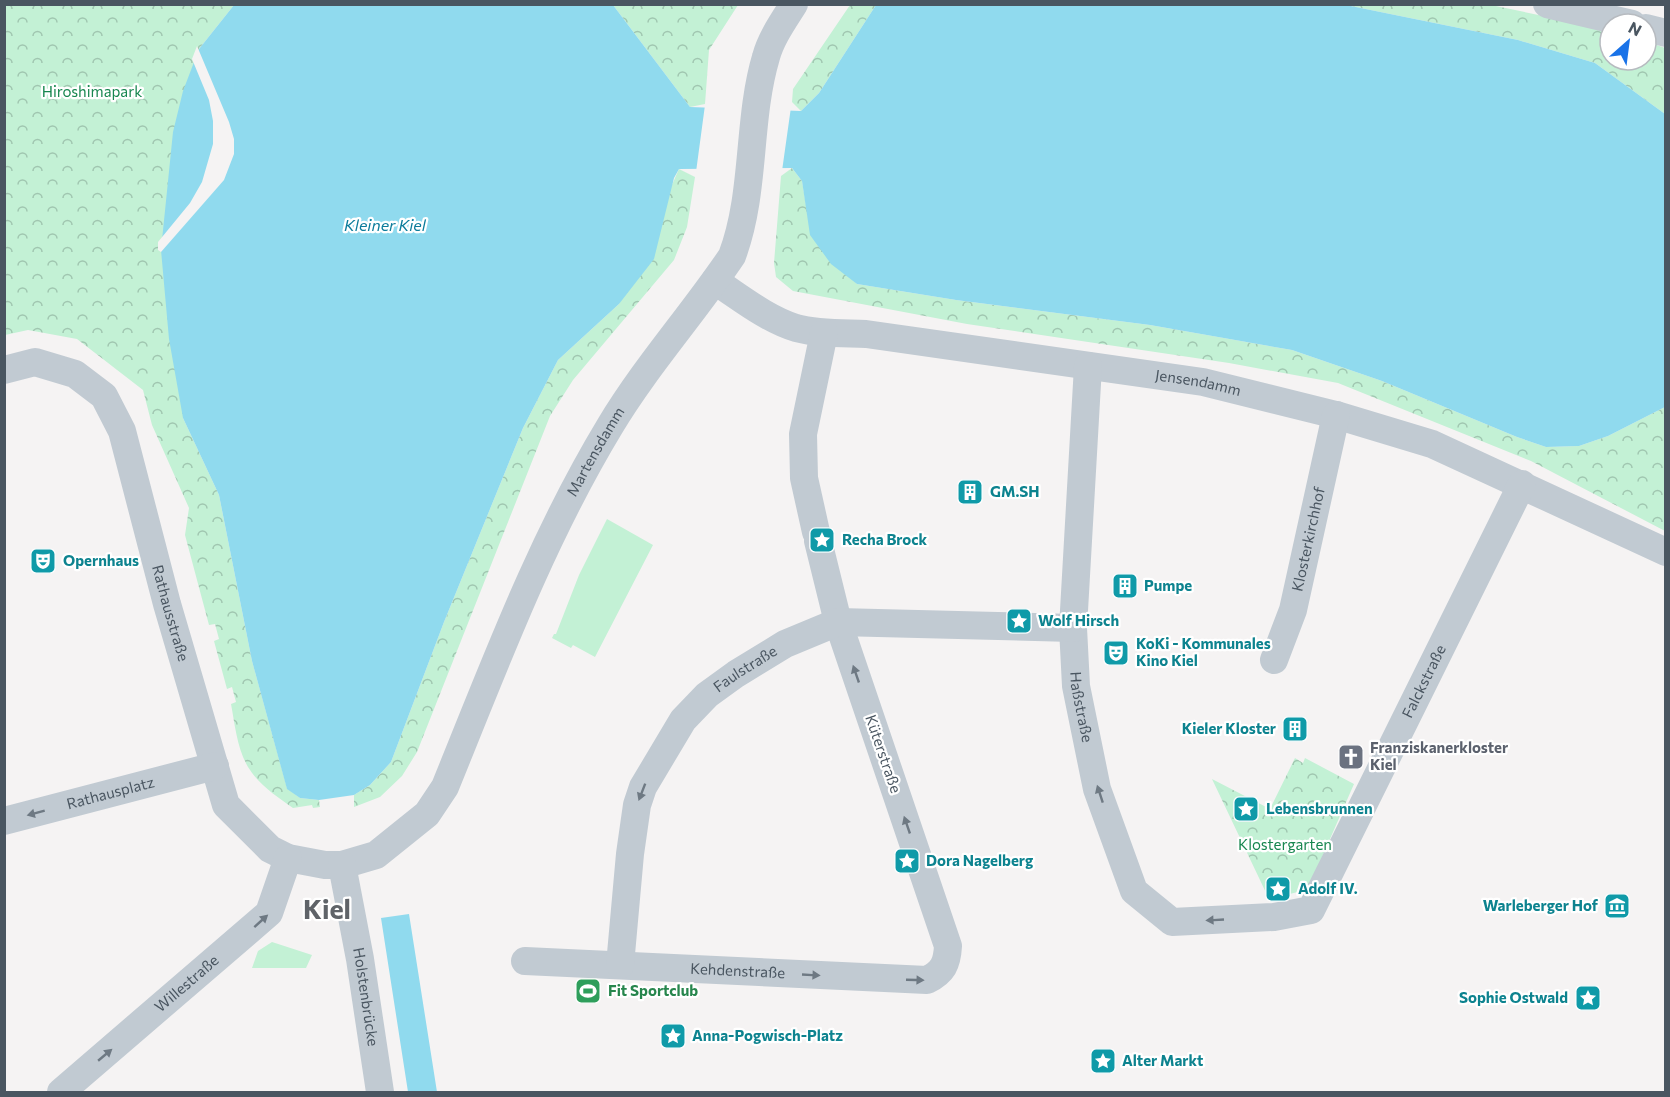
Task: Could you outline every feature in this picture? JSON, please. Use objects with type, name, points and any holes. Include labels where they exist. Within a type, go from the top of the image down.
[{"type":"street","name":"Martensdamm","points":[[342,865],[376,855],[384,849],[427,814],[446,787],[522,599],[552,532],[610,426],[732,256],[740,235],[757,103],[766,56],[794,4]]},
{"type":"street","points":[[1547,4],[1598,16]]},
{"type":"street","name":"Jensendamm","points":[[715,281],[772,318],[796,328],[824,333],[866,334],[1203,382],[1336,415],[1432,444],[1665,552]]},
{"type":"street","name":"Küterstraße","points":[[824,333],[803,434],[804,478],[838,621],[948,946],[945,967]]},
{"type":"street","name":"Rathausstraße","points":[[4,370],[35,362],[75,374],[104,396],[122,432],[167,604],[226,805],[270,849],[288,858],[323,865],[342,865]]},
{"type":"street","name":"Haßstraße","points":[[1088,366],[1073,628],[1076,686],[1097,789],[1134,891],[1172,922],[1274,917]]},
{"type":"street","name":"Klosterkirchhof","points":[[1274,660],[1293,610],[1336,415]]},
{"type":"street","name":"Falckstraße","points":[[1274,917],[1311,910],[1522,484]]},
{"type":"street","name":"Faulstraße","points":[[620,965],[637,805],[643,787],[683,720],[707,695],[785,644],[838,621],[1073,628]]},
{"type":"street","name":"Rathausplatz","points":[[4,821],[215,766]]},
{"type":"street","name":"Willestraße","points":[[61,1092],[269,913],[288,858]]},
{"type":"street","name":"Holstenbrücke","points":[[342,865],[360,959],[380,1092]]},
{"type":"street","name":"Kehdenstraße","points":[[525,961],[927,981],[945,967]]},
{"type":"green space","name":"Hiroshimapark","points":[[4,5],[234,5],[199,49],[183,418],[219,495],[252,661],[287,788],[300,798],[319,800],[320,807],[313,808],[312,805],[293,808],[262,785],[244,760],[231,704],[236,702],[232,687],[227,689],[214,641],[219,639],[215,624],[209,625],[185,535],[189,508],[152,425],[143,390],[77,339],[28,330],[5,335]]},
{"type":"green space","points":[[613,5],[738,5],[709,50],[705,104],[690,107]]},
{"type":"green space","points":[[850,5],[876,5],[819,93],[801,111],[792,102],[793,89]]},
{"type":"green space","points":[[1346,5],[1491,5],[1598,27],[1598,65],[1518,40]]},
{"type":"green space","points":[[1658,45],[1665,48],[1665,114],[1607,72],[1658,72]]},
{"type":"green space","points":[[792,168],[802,181],[811,235],[857,284],[956,300],[1150,325],[1292,350],[1382,381],[1546,447],[1579,446],[1608,436],[1665,407],[1665,531],[1531,461],[1338,383],[1229,363],[967,324],[793,291],[776,277],[774,263],[781,176]]},
{"type":"green space","points":[[679,169],[695,177],[687,227],[674,260],[573,380],[550,416],[417,752],[402,776],[380,797],[354,807],[354,795],[370,785],[391,762],[444,622],[523,428],[558,360],[619,304]]},
{"type":"green space","points":[[607,519],[653,545],[595,657],[573,645],[571,648],[552,638],[556,634],[579,575]]},
{"type":"green space","name":"Klostergarten","points":[[1295,758],[1303,763],[1305,758],[1354,784],[1312,880],[1302,891],[1269,899],[1212,779],[1270,809]]},
{"type":"green space","points":[[272,942],[312,955],[306,968],[252,968],[258,951]]},
{"type":"water","name":"Kleiner Kiel","points":[[234,5],[613,5],[690,107],[801,111],[819,93],[876,5],[1346,5],[1518,40],[1595,63],[1598,65],[1598,72],[1607,72],[1665,114],[1665,407],[1608,436],[1579,446],[1546,447],[1382,381],[1292,350],[1150,325],[956,300],[857,284],[831,264],[810,235],[802,181],[792,168],[679,169],[674,178],[654,259],[619,304],[558,360],[523,428],[444,622],[391,762],[370,785],[354,795],[319,800],[300,798],[287,789],[252,661],[219,495],[183,418],[169,339],[161,250],[173,132],[183,91],[199,49]]},
{"type":"water","points":[[409,914],[437,1092],[408,1092],[381,918]]},
{"type":"pier","points":[[197,46],[229,122],[234,139],[234,154],[224,180],[161,252],[158,250],[158,242],[190,203],[202,182],[213,144],[213,121],[209,100],[192,59]]},
{"type":"pier","points":[[705,105],[791,107],[782,171],[696,172]]},
{"type":"place","name":"GM.SH","points":[[970,492]]},
{"type":"place","name":"Recha Brock","points":[[822,540]]},
{"type":"place","name":"Opernhaus","points":[[43,561]]},
{"type":"place","name":"Pumpe","points":[[1125,586]]},
{"type":"place","name":"Wolf Hirsch","points":[[1019,621]]},
{"type":"place","name":"KoKi - Kommunales Kino Kiel","points":[[1116,653]]},
{"type":"place","name":"Kieler Kloster","points":[[1295,729]]},
{"type":"place","name":"Franziskanerkloster Kiel","points":[[1351,757]]},
{"type":"place","name":"Lebensbrunnen","points":[[1246,809]]},
{"type":"place","name":"Dora Nagelberg","points":[[907,861]]},
{"type":"place","name":"Adolf IV.","points":[[1278,889]]},
{"type":"place","name":"Warleberger Hof","points":[[1617,906]]},
{"type":"place","name":"Fit Sportclub","points":[[588,991]]},
{"type":"place","name":"Sophie Ostwald","points":[[1588,998]]},
{"type":"place","name":"Anna-Pogwisch-Platz","points":[[673,1036]]},
{"type":"place","name":"Alter Markt","points":[[1103,1061]]},
{"type":"district","name":"Kiel","points":[[327,910]]}]
